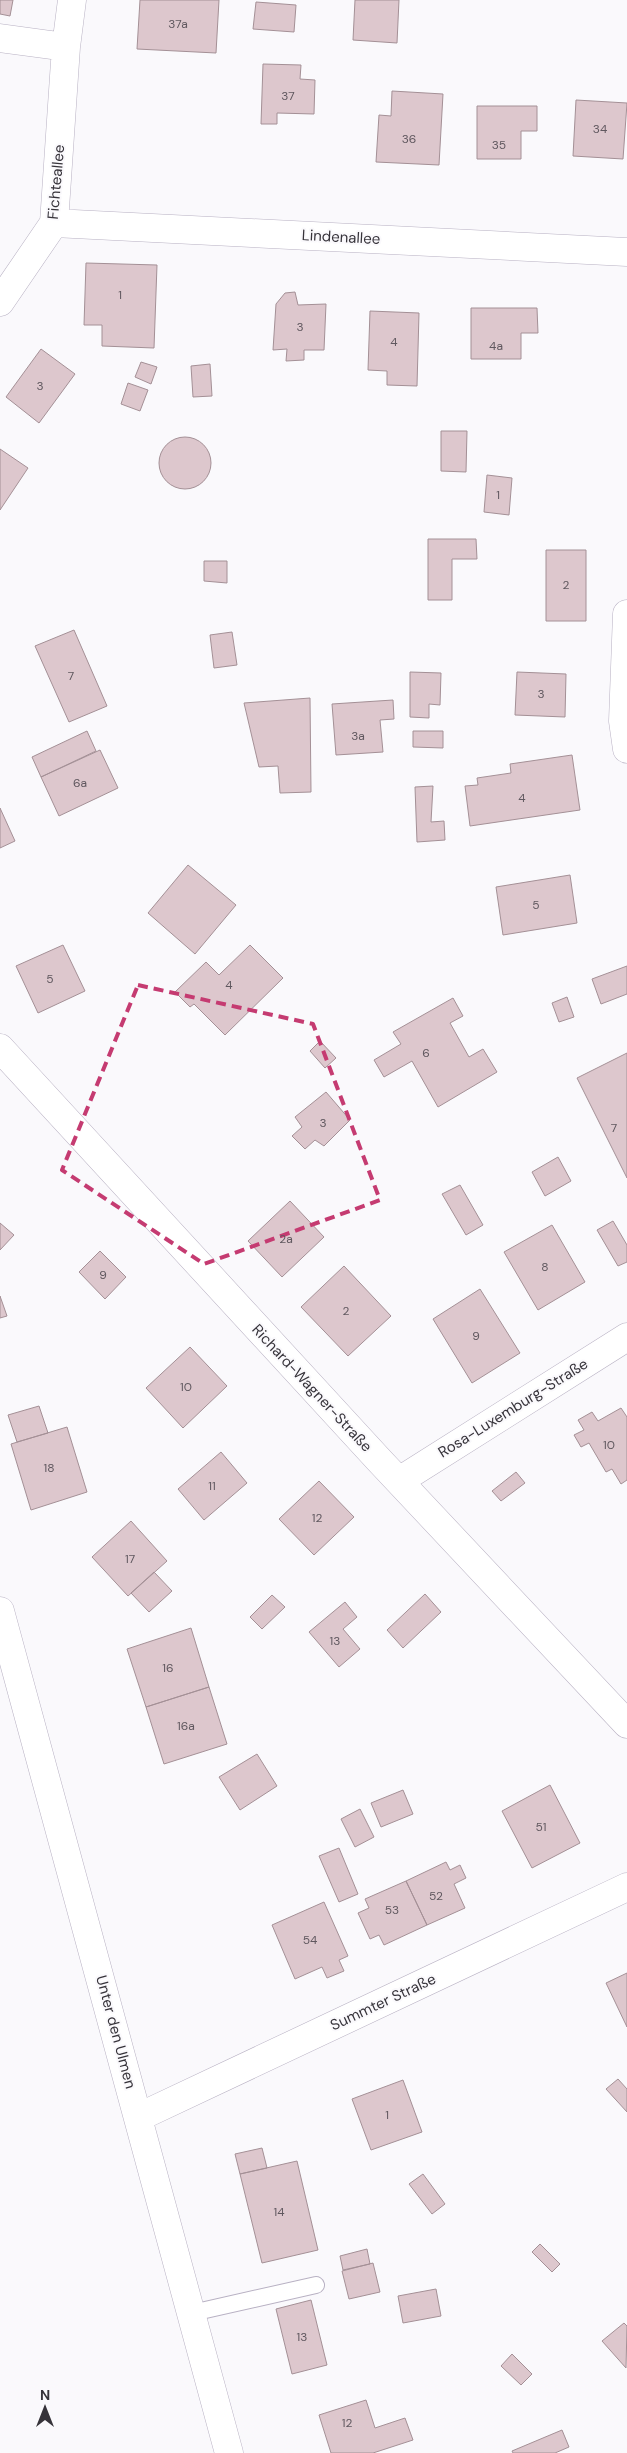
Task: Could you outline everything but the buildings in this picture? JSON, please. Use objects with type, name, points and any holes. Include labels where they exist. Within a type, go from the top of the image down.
[{"type":"street","name":"Fichteallee","points":[[0,302],[54,223],[66,47],[72,0]]},
{"type":"street","points":[[0,38],[66,47]]},
{"type":"street","name":"Lindenallee","points":[[54,223],[627,252]]},
{"type":"street","points":[[627,614],[623,721],[627,749]]},
{"type":"street","name":"Richard-Wagner-Straße","points":[[0,1048],[399,1481],[627,1724]]},
{"type":"street","name":"Rosa-Luxemburg-Straße","points":[[399,1481],[627,1337]]},
{"type":"street","name":"Unter den Ulmen","points":[[0,1611],[140,2118],[229,2453]]},
{"type":"street","name":"Summter Straße","points":[[140,2118],[627,1887]]},
{"type":"lane","points":[[192,2313],[316,2285]]},
{"type":"highlighted area","points":[[138,985],[313,1024],[380,1200],[204,1264],[62,1170]]}]
